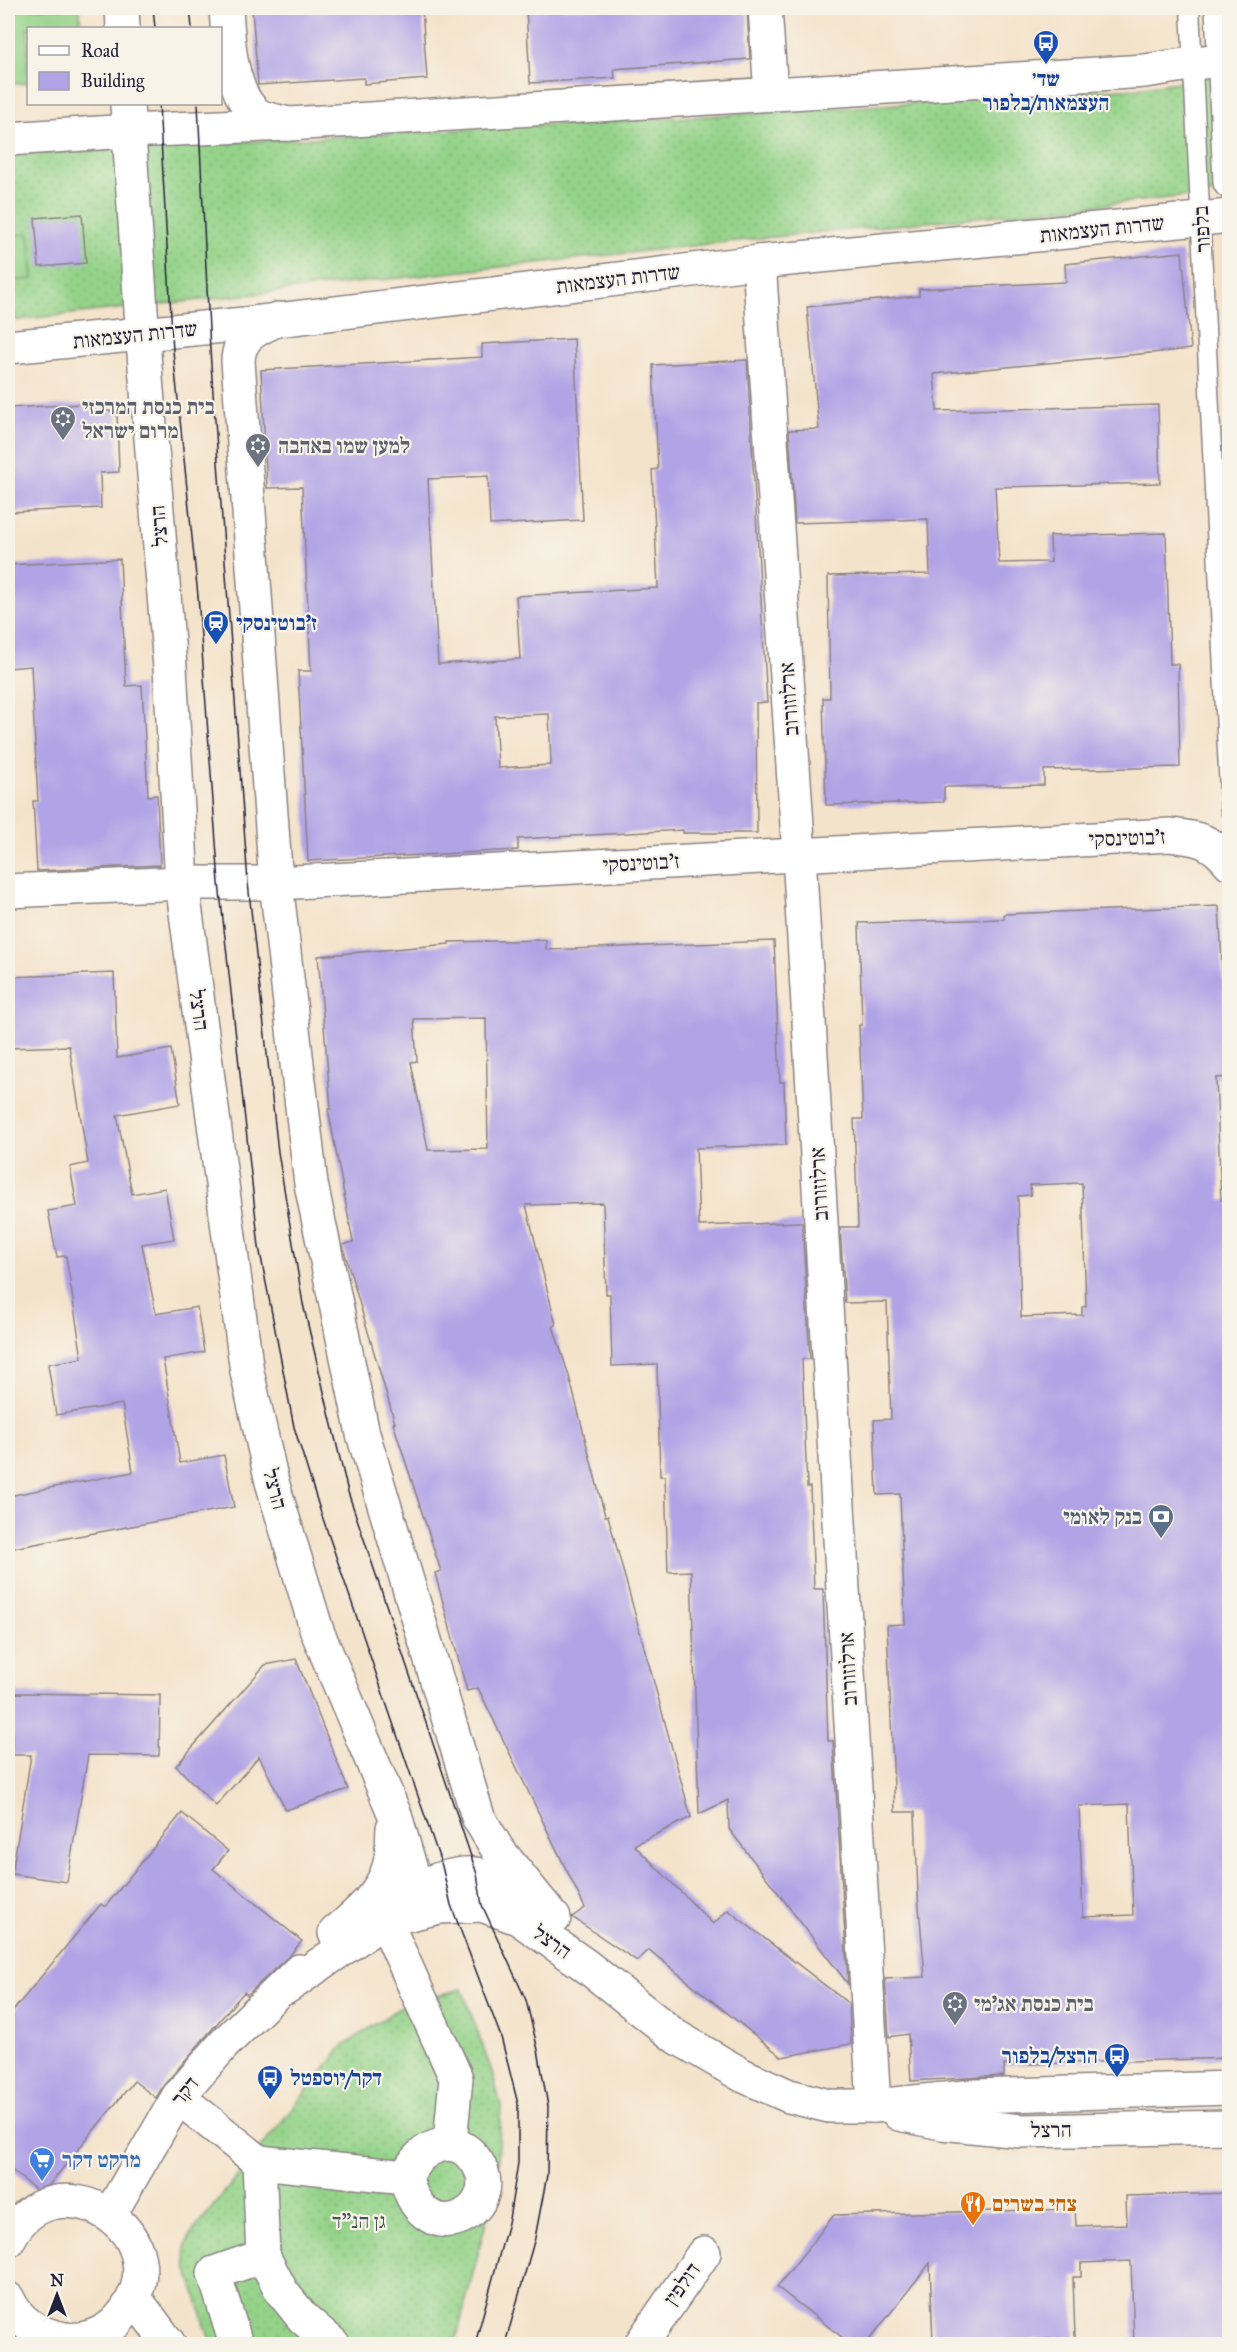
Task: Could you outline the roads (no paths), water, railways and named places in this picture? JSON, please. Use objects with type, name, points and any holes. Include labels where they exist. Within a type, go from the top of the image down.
[{"type":"street","points":[[122,8],[123,27]]},
{"type":"street","points":[[226,8],[229,44],[239,90],[255,113],[289,124]]},
{"type":"street","points":[[765,8],[771,94]]},
{"type":"street","name":"בלפור","points":[[1222,8],[1227,58],[1230,182]]},
{"type":"street","points":[[8,139],[128,117],[289,124],[1145,70],[1227,58]]},
{"type":"street","name":"הרצל","points":[[128,117],[170,667],[182,883],[248,1372],[270,1471],[317,1631],[427,1897]]},
{"type":"street","name":"שדרות העצמאות","points":[[8,347],[278,319],[759,262],[1216,217]]},
{"type":"street","name":"ארלוזורוב","points":[[759,262],[799,855],[874,2106]]},
{"type":"street","name":"הרצל","points":[[278,319],[244,339],[238,348],[276,883],[310,1184],[363,1434],[478,1817],[498,1850],[553,1917],[675,2036]]},
{"type":"street","name":"ז'בוטינסקי","points":[[8,891],[182,883],[276,883],[1170,835],[1198,838],[1218,849],[1230,863]]},
{"type":"street","points":[[325,1942],[363,1908],[382,1886],[390,1865],[395,1815]]},
{"type":"street","name":"הרצל","points":[[427,1897],[446,1878],[477,1874],[511,1890],[553,1917]]},
{"type":"street","name":"הרצל","points":[[427,1897],[482,1905],[518,1918],[585,1965],[675,2036],[742,2075],[789,2096],[829,2106],[874,2106],[975,2096],[1230,2088]]},
{"type":"street","name":"דקר","points":[[285,1988],[385,1920],[427,1897]]},
{"type":"street","name":"דקר","points":[[110,2214],[178,2097],[224,2044],[285,1988],[325,1942],[378,1905],[427,1897]]},
{"type":"street","points":[[385,1920],[456,2078],[450,2143]]},
{"type":"street","points":[[178,2097],[259,2162],[406,2177]]},
{"type":"street","name":"הרצל","points":[[874,2106],[908,2117],[930,2121],[1021,2131],[1223,2129]]},
{"type":"street","points":[[450,2143],[466,2150],[482,2172],[483,2184],[480,2200],[471,2212],[461,2219],[446,2221],[430,2216],[417,2206],[410,2194],[406,2177],[422,2153],[450,2143]]},
{"type":"street","points":[[259,2162],[262,2256],[282,2292],[303,2318],[333,2344]]},
{"type":"street","points":[[8,2300],[12,2309],[28,2326],[48,2336],[73,2342],[101,2332],[115,2323],[126,2311],[139,2279],[133,2243],[124,2227],[110,2214],[93,2206],[75,2201],[57,2203],[39,2209],[13,2224]]},
{"type":"street","name":"דולפין","points":[[641,2344],[704,2253]]},
{"type":"street","points":[[236,2344],[214,2273],[262,2256]]},
{"type":"street","points":[[134,2296],[169,2344]]},
{"type":"lane","name":"בלפור","points":[[1190,8],[1192,62],[1216,217],[1230,810]]},
{"type":"tram line","points":[[153,8],[155,27]]},
{"type":"tram line","points":[[190,8],[192,27]]},
{"type":"tram line","points":[[159,105],[173,351],[198,596],[219,883],[259,1247],[294,1427],[320,1510],[442,1866],[451,1905],[501,2037],[518,2104],[518,2163],[509,2219],[475,2344]]},
{"type":"tram line","points":[[198,105],[210,350],[248,883],[278,1152],[303,1304],[348,1492],[477,1874],[482,1905],[526,2000],[548,2106],[547,2175],[535,2238],[505,2344]]},
{"type":"place","name":"שד׳ העצמאות/בלפור","points":[[1046,66]]},
{"type":"place","name":"בית כנסת המרכזי מרום ישראל","points":[[63,442]]},
{"type":"place","name":"למען שמו באהבה","points":[[258,469]]},
{"type":"place","name":"ז'בוטינסקי","points":[[216,646]]},
{"type":"place","name":"בנק לאומי","points":[[1161,1540]]},
{"type":"place","name":"בית כנסת אג'מי","points":[[955,2027]]},
{"type":"place","name":"הרצל/בלפור","points":[[1117,2079]]},
{"type":"place","name":"דקר/יוספטל","points":[[270,2101]]},
{"type":"place","name":"מרקט דקר","points":[[42,2183]]},
{"type":"place","name":"צחי בשרים","points":[[973,2227]]},
{"type":"park label","name":"גן הנ\"ד","points":[[359,2221]]}]
